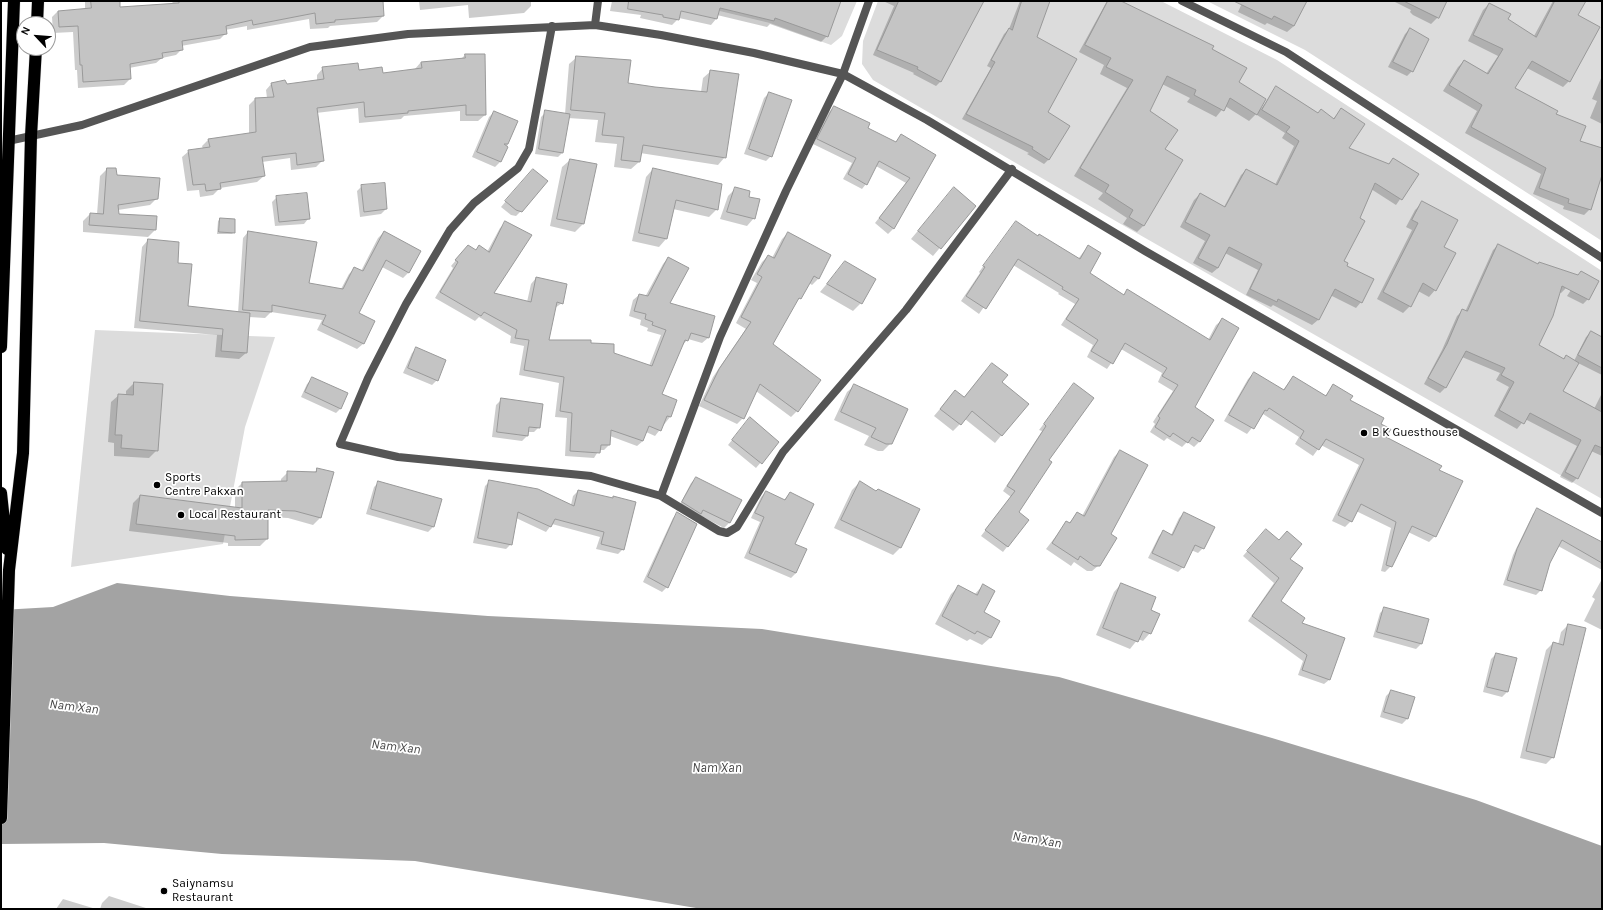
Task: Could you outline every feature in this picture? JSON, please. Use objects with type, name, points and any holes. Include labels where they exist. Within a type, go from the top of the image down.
[{"type":"highway","points":[[1,347],[14,1]]},
{"type":"highway","points":[[37,16],[38,1]]},
{"type":"highway","points":[[1,818],[9,570],[23,453],[36,56]]},
{"type":"highway","points":[[1,493],[9,570]]},
{"type":"street","points":[[595,25],[598,1]]},
{"type":"street","points":[[661,496],[720,336],[786,191],[843,74],[869,1]]},
{"type":"street","points":[[1182,1],[1286,52],[1602,258]]},
{"type":"street","points":[[8,141],[82,125],[215,81],[310,47],[408,34],[595,25],[661,35],[754,53],[843,74],[1012,169],[1146,251],[1602,513]]},
{"type":"street","points":[[552,26],[529,149],[518,168],[474,203],[450,230],[406,304],[368,378],[340,444],[398,457],[591,476],[661,496],[719,531],[727,533],[737,527],[783,452],[906,310],[1012,169]]},
{"type":"shaded area","points":[[656,1],[857,1],[842,36],[831,45],[770,23],[703,7]]},
{"type":"shaded area","points":[[878,1],[1161,1],[1277,60],[1602,271],[1602,499],[1126,227],[873,80],[862,64],[863,41]]},
{"type":"shaded area","points":[[1207,1],[1602,1],[1602,241],[1305,50]]},
{"type":"shaded area","name":"Sports Centre Pakxan","points":[[95,330],[275,337],[245,427],[223,544],[71,567]]},
{"type":"water","name":"Nam Xan","points":[[117,583],[230,596],[488,616],[762,629],[1059,677],[1272,738],[1476,800],[1602,846],[1602,909],[702,909],[415,861],[222,854],[104,843],[1,844],[1,610],[53,607]]},
{"type":"building","points":[[91,1],[120,1],[120,7],[179,3],[179,1],[383,1],[384,16],[335,20],[335,22],[316,24],[315,13],[253,25],[252,20],[226,26],[227,34],[182,41],[183,50],[162,53],[163,58],[130,64],[131,79],[83,82],[82,65],[80,65],[78,26],[59,27],[58,11],[91,8]]},
{"type":"building","points":[[629,1],[841,1],[828,37],[775,18],[774,21],[720,8],[717,19],[681,11],[679,20],[663,17],[663,15],[628,9]]},
{"type":"building","points":[[899,1],[984,1],[941,82],[917,69],[918,67],[877,50]]},
{"type":"building","points":[[1022,1],[1050,1],[1037,37],[1077,59],[1048,112],[1070,126],[1049,160],[1032,149],[1033,147],[966,114],[995,62],[991,60],[1009,28],[1012,30]]},
{"type":"building","points":[[1108,1],[1121,1],[1214,46],[1212,49],[1247,68],[1239,82],[1266,99],[1257,115],[1230,98],[1224,111],[1194,95],[1196,90],[1167,76],[1150,111],[1178,130],[1165,149],[1183,160],[1144,226],[1129,217],[1133,210],[1105,192],[1109,185],[1080,168],[1133,80],[1106,67],[1111,58],[1085,45]]},
{"type":"building","points":[[1234,1],[1307,1],[1294,26],[1274,16],[1272,19]]},
{"type":"building","points":[[1404,1],[1447,1],[1439,18]]},
{"type":"building","points":[[1555,1],[1586,1],[1578,15],[1600,27],[1570,82],[1532,61],[1515,88],[1558,111],[1556,114],[1586,126],[1580,141],[1602,148],[1602,175],[1591,210],[1568,203],[1569,199],[1539,188],[1546,168],[1471,127],[1482,105],[1449,85],[1464,60],[1488,74],[1503,49],[1473,35],[1489,3],[1511,14],[1508,19],[1536,37]]},
{"type":"building","points":[[1410,28],[1429,39],[1413,72],[1393,62]]},
{"type":"building","points":[[465,54],[485,54],[486,115],[466,115],[466,105],[365,117],[364,102],[317,108],[324,161],[297,165],[296,153],[262,157],[265,176],[220,183],[221,189],[206,191],[205,184],[193,185],[188,150],[210,147],[208,139],[256,132],[255,98],[274,97],[271,83],[285,80],[287,84],[324,79],[322,67],[358,63],[359,70],[382,67],[383,73],[422,68],[421,62],[465,58]]},
{"type":"building","points":[[576,56],[631,60],[628,83],[655,87],[707,92],[710,70],[739,74],[726,158],[643,145],[640,162],[621,160],[624,137],[602,135],[605,113],[571,110]]},
{"type":"building","points":[[1276,86],[1318,113],[1321,109],[1334,119],[1341,108],[1365,124],[1349,148],[1389,164],[1393,158],[1419,174],[1402,200],[1375,183],[1360,218],[1365,221],[1344,261],[1348,263],[1347,266],[1374,279],[1362,303],[1335,289],[1319,320],[1278,299],[1277,302],[1250,289],[1262,264],[1229,247],[1218,268],[1198,258],[1210,235],[1185,222],[1200,193],[1225,207],[1246,169],[1277,185],[1299,141],[1286,132],[1290,127],[1262,110]]},
{"type":"building","points":[[769,92],[792,100],[772,157],[749,149]]},
{"type":"building","points":[[834,106],[870,123],[868,128],[896,142],[901,134],[936,155],[894,229],[879,218],[910,178],[879,161],[867,185],[848,174],[856,158],[817,139]]},
{"type":"building","points":[[545,110],[570,114],[563,153],[539,149]]},
{"type":"building","points":[[494,111],[518,121],[508,144],[504,144],[508,147],[501,162],[477,152]]},
{"type":"building","points":[[570,159],[597,164],[584,224],[557,219]]},
{"type":"building","points":[[107,168],[116,168],[117,175],[160,178],[158,199],[118,205],[119,214],[157,216],[156,230],[89,225],[90,213],[103,214]]},
{"type":"building","points":[[653,168],[722,184],[718,210],[676,200],[667,239],[639,233]]},
{"type":"building","points":[[533,169],[548,181],[522,212],[516,210],[505,201]]},
{"type":"building","points":[[385,183],[387,209],[364,212],[361,185]]},
{"type":"building","points":[[735,187],[750,191],[749,197],[760,199],[755,219],[727,212]]},
{"type":"building","points":[[954,187],[976,206],[941,249],[918,231]]},
{"type":"building","points":[[307,193],[310,219],[279,222],[276,196]]},
{"type":"building","points":[[1422,201],[1458,220],[1444,247],[1456,253],[1436,291],[1423,283],[1411,307],[1383,292],[1418,223],[1412,220]]},
{"type":"building","points":[[220,218],[235,219],[235,233],[219,232]]},
{"type":"building","points":[[505,221],[532,235],[494,293],[531,302],[536,277],[567,284],[563,304],[557,302],[549,340],[591,340],[591,343],[614,344],[614,353],[652,366],[666,330],[652,325],[653,322],[645,319],[646,314],[634,311],[639,294],[648,296],[668,257],[689,268],[670,303],[715,316],[709,338],[691,333],[688,341],[685,340],[662,394],[677,400],[671,417],[667,416],[661,431],[649,426],[643,441],[611,430],[610,445],[601,445],[600,453],[570,451],[572,413],[560,411],[564,377],[524,370],[529,340],[515,338],[517,330],[484,312],[481,316],[440,292],[458,262],[455,260],[468,245],[476,250],[479,245],[489,252]]},
{"type":"building","points":[[1016,221],[1038,236],[1039,234],[1080,259],[1088,245],[1101,253],[1090,273],[1124,295],[1127,289],[1210,340],[1222,318],[1239,328],[1195,407],[1214,420],[1200,442],[1192,437],[1188,443],[1173,433],[1170,437],[1155,427],[1160,418],[1158,416],[1178,385],[1162,376],[1167,368],[1125,343],[1113,364],[1091,351],[1098,340],[1066,319],[1079,299],[1062,289],[1063,287],[1018,259],[986,309],[966,296],[985,267],[983,266]]},
{"type":"building","points":[[248,231],[317,242],[309,283],[343,289],[354,267],[363,271],[384,231],[421,251],[409,273],[386,260],[359,313],[375,321],[364,344],[322,324],[326,315],[272,305],[272,312],[243,310]]},
{"type":"building","points":[[788,232],[831,255],[819,279],[814,276],[801,299],[799,298],[773,344],[821,380],[798,412],[760,384],[744,419],[704,400],[719,369],[751,322],[741,317],[762,277],[757,274],[768,255],[774,258]]},
{"type":"building","points":[[148,239],[179,242],[178,263],[192,264],[188,306],[250,313],[247,353],[221,351],[223,329],[140,321]]},
{"type":"building","points":[[1498,244],[1538,264],[1539,262],[1578,275],[1581,271],[1599,281],[1589,300],[1562,286],[1553,316],[1539,345],[1564,359],[1566,355],[1579,363],[1563,391],[1602,412],[1602,448],[1595,445],[1578,479],[1565,472],[1581,440],[1530,413],[1524,424],[1499,410],[1514,382],[1501,375],[1505,368],[1466,351],[1446,388],[1428,378],[1447,344],[1462,309],[1467,311]]},
{"type":"building","points":[[845,261],[876,279],[862,304],[827,284]]},
{"type":"building","points":[[1591,331],[1602,337],[1602,368],[1578,355]]},
{"type":"building","points":[[416,347],[446,360],[438,381],[408,368]]},
{"type":"building","points":[[992,363],[1008,375],[1002,382],[1029,404],[1002,436],[972,411],[961,425],[940,409],[955,390],[964,397]]},
{"type":"building","points":[[1254,372],[1284,390],[1293,376],[1326,396],[1333,384],[1353,396],[1350,400],[1384,418],[1381,424],[1391,429],[1386,437],[1442,466],[1439,470],[1463,481],[1436,537],[1412,526],[1392,567],[1386,565],[1396,522],[1361,504],[1352,522],[1338,515],[1364,459],[1326,439],[1319,450],[1300,438],[1304,431],[1269,408],[1267,411],[1265,410],[1254,429],[1229,415]]},
{"type":"building","points":[[312,377],[348,393],[341,409],[305,392]]},
{"type":"building","points":[[134,382],[163,384],[158,451],[121,448],[122,435],[115,435],[118,394],[133,395]]},
{"type":"building","points":[[1074,383],[1094,398],[1049,460],[1052,462],[1019,512],[1029,520],[1008,547],[985,530],[1015,491],[1007,486],[1046,426],[1044,424]]},
{"type":"building","points":[[854,384],[908,409],[892,444],[886,444],[871,437],[876,428],[841,412]]},
{"type":"building","points":[[501,398],[543,404],[540,428],[529,427],[528,436],[497,432]]},
{"type":"building","points":[[750,417],[779,442],[762,464],[732,440]]},
{"type":"building","points":[[1120,450],[1148,465],[1111,534],[1117,538],[1100,566],[1094,566],[1080,556],[1078,560],[1052,543],[1066,521],[1070,523],[1077,512],[1084,516]]},
{"type":"building","points":[[317,468],[334,472],[321,518],[295,511],[268,510],[268,539],[235,540],[235,536],[136,524],[140,495],[242,508],[242,482],[287,481],[287,471],[316,472]]},
{"type":"building","points":[[696,477],[742,500],[730,523],[703,510],[701,514],[682,502]]},
{"type":"building","points":[[489,480],[538,489],[574,506],[578,490],[613,498],[613,496],[636,502],[624,550],[601,544],[604,532],[555,519],[551,527],[518,512],[512,545],[478,538]]},
{"type":"building","points":[[378,481],[442,499],[434,527],[371,509]]},
{"type":"building","points":[[860,481],[876,491],[878,489],[920,509],[901,548],[841,520]]},
{"type":"building","points":[[766,491],[785,500],[790,492],[814,504],[795,544],[807,549],[796,573],[749,553],[764,517],[755,513]]},
{"type":"building","points":[[1537,508],[1602,542],[1602,563],[1562,540],[1550,563],[1542,591],[1507,580],[1517,549]]},
{"type":"building","points":[[677,512],[697,524],[668,588],[648,577]]},
{"type":"building","points":[[1184,512],[1215,527],[1204,549],[1195,545],[1184,568],[1152,553],[1163,530],[1172,535]]},
{"type":"building","points":[[1266,529],[1279,540],[1287,531],[1302,544],[1290,559],[1303,568],[1281,601],[1305,618],[1302,623],[1345,638],[1330,680],[1302,670],[1307,655],[1252,616],[1279,578],[1247,551]]},
{"type":"building","points":[[1121,583],[1156,597],[1151,610],[1160,614],[1151,634],[1143,631],[1138,642],[1103,628]]},
{"type":"building","points":[[983,584],[995,591],[984,612],[1000,621],[991,638],[977,631],[975,634],[942,616],[958,585],[977,595]]},
{"type":"building","points":[[1384,607],[1429,619],[1422,644],[1377,632]]},
{"type":"building","points":[[1568,624],[1586,628],[1554,758],[1526,751],[1553,642],[1563,645]]},
{"type":"building","points":[[1496,653],[1517,658],[1508,692],[1487,687]]},
{"type":"building","points":[[1391,690],[1415,697],[1408,719],[1384,712]]},
{"type":"place","name":"B K Guesthouse","points":[[1364,433]]},
{"type":"place","name":"Sports Centre Pakxan","points":[[157,485]]},
{"type":"place","name":"Local Restaurant","points":[[181,515]]},
{"type":"place","name":"Saiynamsu Restaurant","points":[[164,891]]}]
